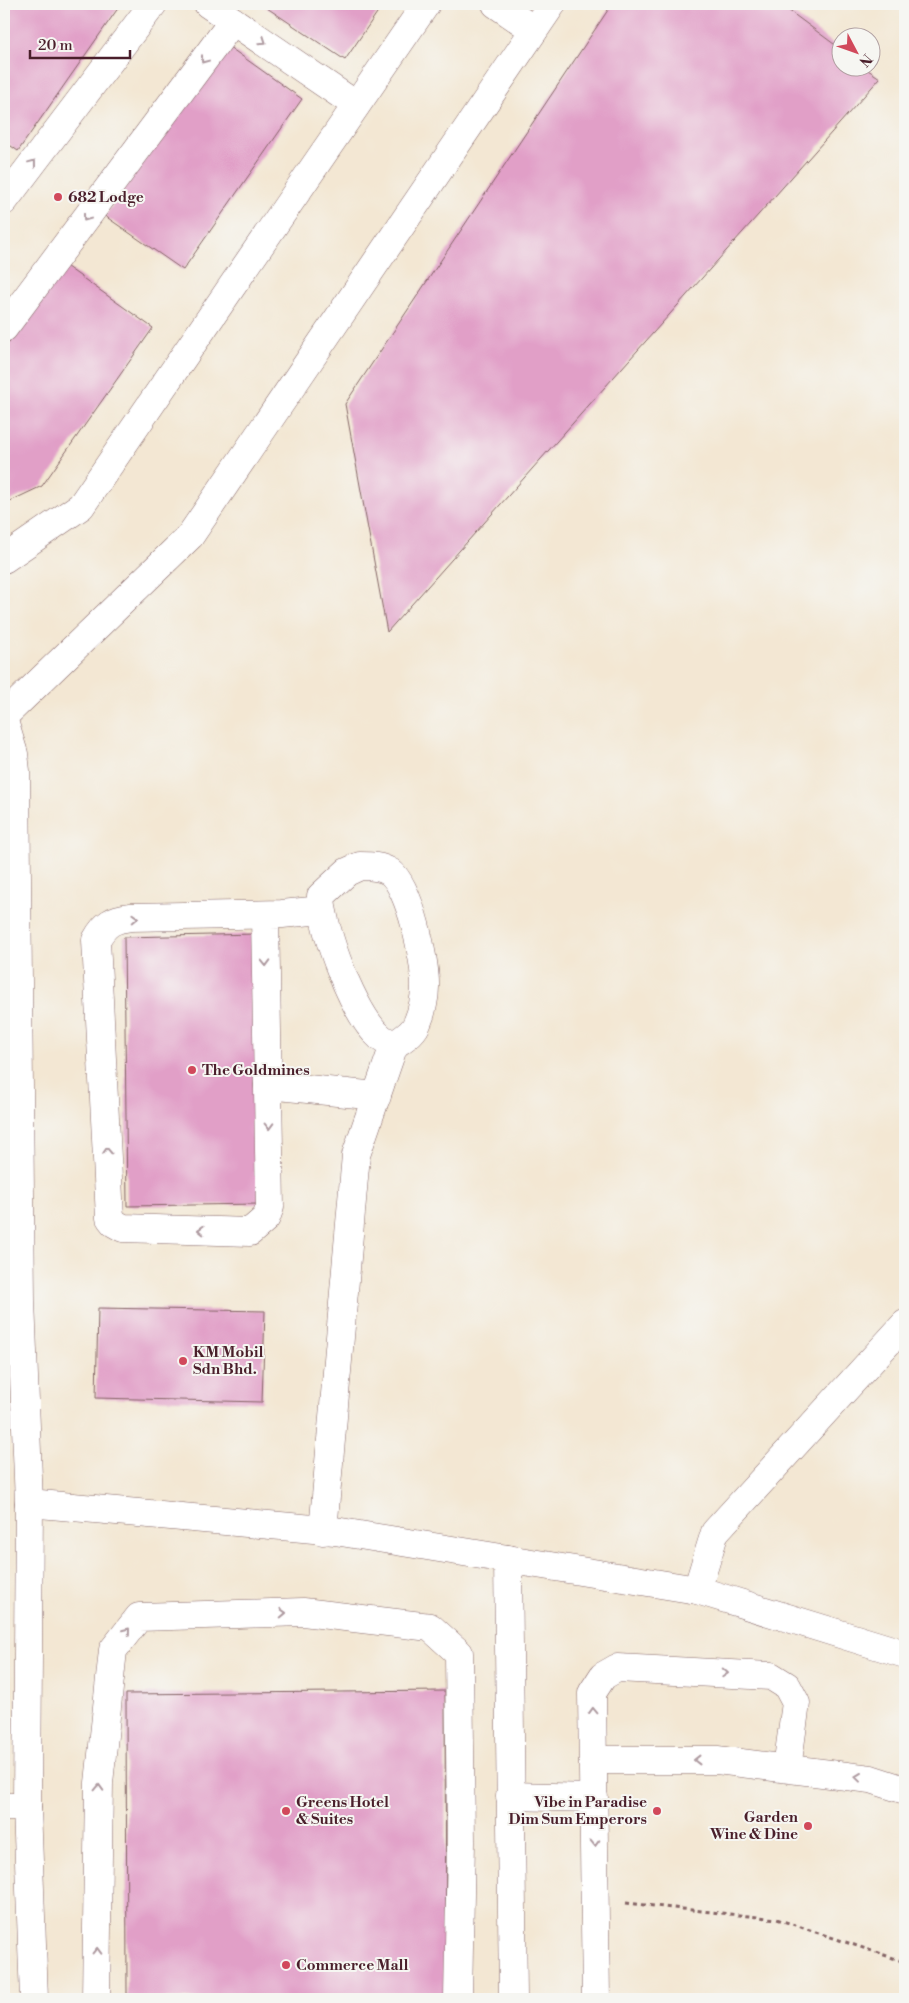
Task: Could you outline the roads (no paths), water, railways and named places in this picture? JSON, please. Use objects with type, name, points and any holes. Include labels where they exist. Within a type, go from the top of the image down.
[{"type":"street","points":[[4,202],[153,4]]},
{"type":"street","points":[[208,4],[356,105]]},
{"type":"street","points":[[4,559],[80,506],[426,4]]},
{"type":"street","points":[[496,4],[534,30]]},
{"type":"street","points":[[4,716],[190,536],[552,4]]},
{"type":"street","points":[[4,328],[233,21]]},
{"type":"street","points":[[4,721],[14,754],[16,771],[12,1301],[29,1503],[15,1807],[34,1999]]},
{"type":"street","points":[[323,1531],[356,1156],[394,1044],[410,1034],[418,1022],[425,989],[424,965],[420,944],[399,881],[389,871],[375,866],[360,866],[347,872],[321,896],[322,910],[340,970],[358,1004],[380,1038],[394,1044]]},
{"type":"street","points":[[265,915],[270,1207],[266,1218],[250,1232],[122,1228],[110,1218],[96,940],[103,927],[118,919],[265,915],[322,910]]},
{"type":"street","points":[[268,1084],[377,1096]]},
{"type":"street","points":[[697,1590],[715,1532],[905,1324]]},
{"type":"street","points":[[29,1503],[335,1532],[697,1590],[905,1654]]},
{"type":"street","points":[[508,1559],[513,1999]]},
{"type":"street","points":[[96,1999],[99,1783],[113,1650],[139,1617],[303,1612],[430,1627],[459,1653],[461,1842],[458,1999]]},
{"type":"street","points":[[596,1999],[592,1693],[603,1676],[618,1668],[771,1676],[788,1686],[796,1703],[787,1768]]},
{"type":"street","points":[[594,1760],[718,1760],[871,1779],[905,1790]]},
{"type":"street","points":[[510,1796],[594,1798]]},
{"type":"place","name":"682 Lodge","points":[[58,197]]},
{"type":"place","name":"The Goldmines","points":[[192,1070]]},
{"type":"place","name":"KM Mobil Sdn Bhd.","points":[[183,1361]]},
{"type":"place","name":"Greens Hotel & Suites","points":[[286,1811]]},
{"type":"place","name":"Vibe in Paradise Dim Sum Emperors","points":[[657,1811]]},
{"type":"place","name":"Garden Wine & Dine","points":[[808,1826]]},
{"type":"place","name":"Commerce Mall","points":[[286,1965]]}]
